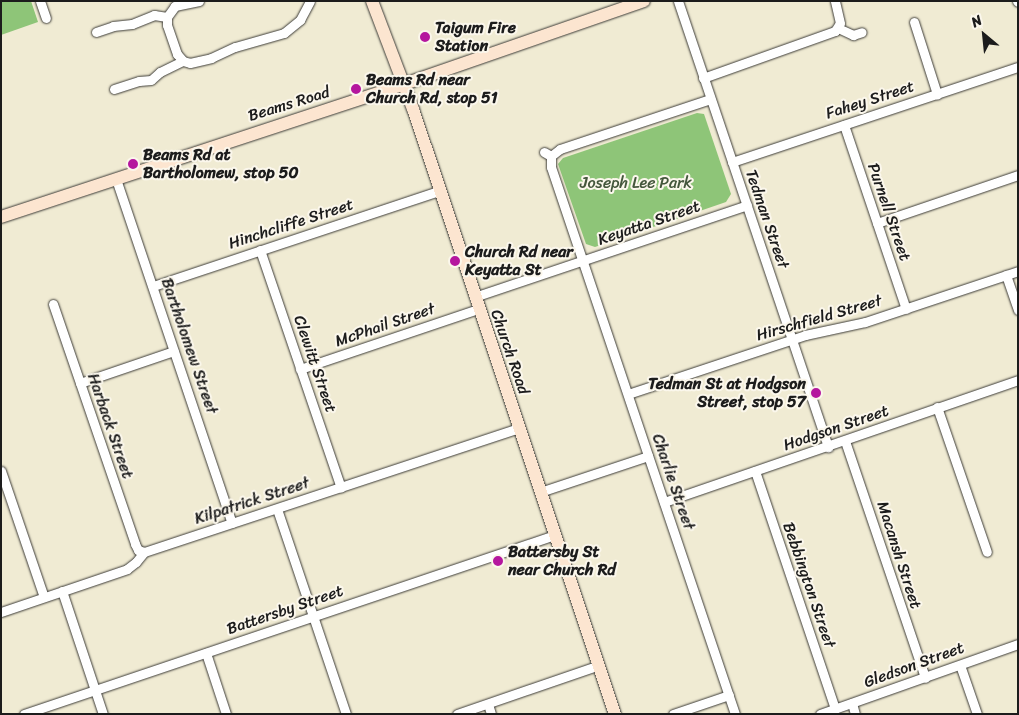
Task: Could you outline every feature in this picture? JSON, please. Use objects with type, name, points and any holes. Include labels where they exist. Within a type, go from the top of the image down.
[{"type":"street","points":[[40,1],[46,18]]},
{"type":"street","points":[[199,1],[175,6],[167,16],[167,25],[177,54],[184,61],[190,63],[203,60],[235,47],[284,33],[300,20],[310,1]]},
{"type":"street","name":"Church Road","points":[[372,1],[403,84],[615,714]]},
{"type":"street","name":"Beams Road","points":[[1,217],[403,84],[644,1]]},
{"type":"street","name":"Tedman Street","points":[[678,1],[828,447]]},
{"type":"street","points":[[703,78],[835,31],[838,28],[839,18],[835,1]]},
{"type":"street","points":[[96,32],[113,26],[132,24],[154,15],[167,16]]},
{"type":"street","points":[[914,22],[937,94]]},
{"type":"street","points":[[838,28],[853,35],[862,32]]},
{"type":"street","points":[[114,89],[139,80],[151,80],[160,72],[184,61]]},
{"type":"street","name":"Fahey Street","points":[[732,162],[1018,67]]},
{"type":"street","name":"Charlie Street","points":[[710,99],[547,154],[735,714]]},
{"type":"street","name":"Purnell Street","points":[[844,125],[906,309]]},
{"type":"street","points":[[877,223],[1018,175]]},
{"type":"street","name":"Bartholomew Street","points":[[116,178],[232,523]]},
{"type":"street","name":"Hinchcliffe Street","points":[[153,286],[438,191]]},
{"type":"street","name":"Keyatta Street","points":[[476,303],[582,260],[747,205]]},
{"type":"street","name":"Clewitt Street","points":[[260,250],[340,488]]},
{"type":"street","name":"Hirschfield Street","points":[[628,394],[792,339],[857,325],[1018,271]]},
{"type":"street","points":[[1006,275],[1018,310]]},
{"type":"street","name":"McPhail Street","points":[[300,369],[476,303]]},
{"type":"street","name":"Harback Street","points":[[54,304],[135,544],[138,550],[144,552]]},
{"type":"street","points":[[80,383],[174,351]]},
{"type":"street","name":"Hodgson Street","points":[[664,502],[1018,380]]},
{"type":"street","points":[[937,407],[987,552]]},
{"type":"street","name":"Kilpatrick Street","points":[[1,612],[127,569],[144,552],[518,428]]},
{"type":"street","name":"Macansh Street","points":[[845,441],[924,678]]},
{"type":"street","points":[[540,492],[648,456]]},
{"type":"street","points":[[1,471],[44,597]]},
{"type":"street","name":"Bebbington Street","points":[[755,471],[835,709]]},
{"type":"street","points":[[278,509],[346,714]]},
{"type":"street","name":"Battersby Street","points":[[24,714],[555,535]]},
{"type":"street","points":[[62,591],[103,714]]},
{"type":"street","name":"Gledson Street","points":[[820,714],[1018,644]]},
{"type":"street","points":[[206,653],[226,714]]},
{"type":"street","points":[[457,714],[599,665]]},
{"type":"street","points":[[960,666],[977,714]]},
{"type":"street","points":[[673,714],[729,695]]},
{"type":"street","points":[[852,703],[855,714]]},
{"type":"street","points":[[488,704],[491,714]]},
{"type":"green space","points":[[1,1],[31,1],[38,22],[1,35]]},
{"type":"green space","name":"Joseph Lee Park","points":[[697,113],[704,114],[731,194],[726,202],[595,247],[586,244],[558,164],[563,158]]},
{"type":"place","name":"Taigum Fire Station","points":[[425,37]]},
{"type":"place","name":"Beams Rd near Church Rd, stop 51","points":[[356,89]]},
{"type":"place","name":"Beams Rd at Bartholomew, stop 50","points":[[133,164]]},
{"type":"place","name":"Church Rd near Keyatta St","points":[[455,261]]},
{"type":"place","name":"Tedman St at Hodgson Street, stop 57","points":[[816,393]]},
{"type":"place","name":"Battersby St near Church Rd","points":[[498,561]]}]
